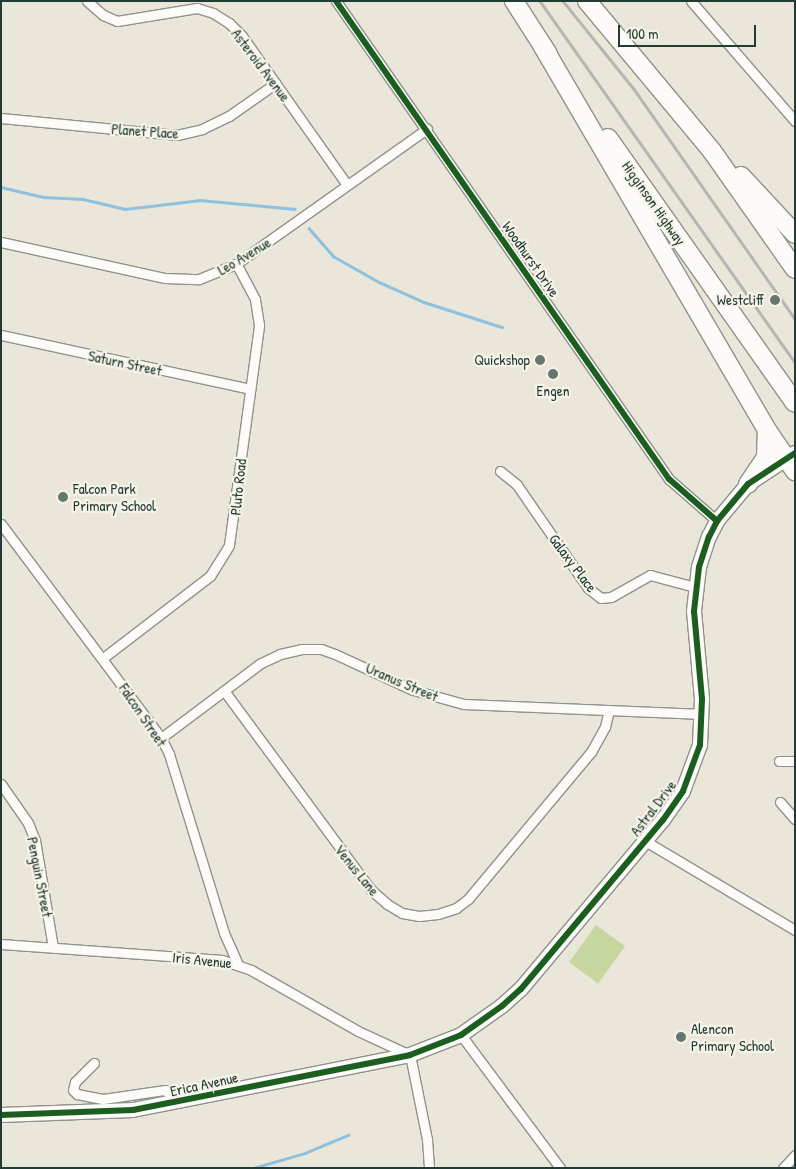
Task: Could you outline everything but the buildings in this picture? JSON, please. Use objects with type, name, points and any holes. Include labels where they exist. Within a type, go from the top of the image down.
[{"type":"highway","name":"Higginson Highway","points":[[514,1],[542,45],[795,404]]},
{"type":"highway","points":[[586,1],[795,234]]},
{"type":"highway","points":[[542,45],[767,430],[792,461]]},
{"type":"highway","points":[[664,90],[712,151],[795,269]]},
{"type":"highway","points":[[748,484],[766,456],[767,430]]},
{"type":"street","name":"Asteroid Avenue","points":[[87,1],[103,15],[117,21],[147,18],[178,9],[197,8],[213,13],[242,36],[347,185]]},
{"type":"street","name":"Woodhurst Drive","points":[[336,1],[670,479],[717,521]]},
{"type":"street","points":[[691,1],[795,121]]},
{"type":"street","name":"Planet Place","points":[[1,118],[176,135],[202,129],[229,116],[276,83]]},
{"type":"street","name":"Leo Avenue","points":[[1,242],[180,280],[199,279],[236,264],[427,129]]},
{"type":"street","name":"Pluto Road","points":[[103,658],[201,583],[224,556],[234,526],[258,311],[250,285],[236,264]]},
{"type":"street","name":"Saturn Street","points":[[1,336],[250,389]]},
{"type":"street","name":"Astral Drive","points":[[410,1054],[461,1035],[521,988],[673,807],[692,774],[700,745],[703,714],[694,632],[696,587],[709,537],[717,521],[748,484],[792,461]]},
{"type":"street","name":"Galaxy Place","points":[[500,471],[517,485],[588,588],[601,598],[612,598],[650,575],[696,587]]},
{"type":"street","name":"Falcon Street","points":[[1,524],[161,738],[169,754],[224,933],[238,964]]},
{"type":"street","name":"Uranus Street","points":[[161,738],[225,692],[261,663],[280,654],[321,649],[440,699],[494,706],[703,714]]},
{"type":"street","name":"Venus Lane","points":[[225,692],[370,890],[402,913],[419,916],[447,911],[468,899],[592,752],[605,728],[610,710]]},
{"type":"street","points":[[779,761],[795,761]]},
{"type":"street","name":"Penguin Street","points":[[1,784],[28,823],[34,840],[53,948]]},
{"type":"street","points":[[780,802],[795,819]]},
{"type":"street","points":[[645,841],[795,930]]},
{"type":"street","name":"Iris Avenue","points":[[1,944],[238,964],[358,1031],[410,1054]]},
{"type":"street","points":[[461,1035],[560,1168]]},
{"type":"street","points":[[410,1054],[429,1164],[419,1168]]},
{"type":"street","name":"Erica Avenue","points":[[1,1115],[91,1113],[179,1102],[410,1054]]},
{"type":"street","points":[[94,1063],[75,1082],[73,1090],[77,1094],[103,1099],[164,1090],[179,1102]]},
{"type":"street","points":[[783,1168],[795,1155]]},
{"type":"green space","points":[[596,925],[625,946],[598,983],[569,962]]},
{"type":"waterway","points":[[1,187],[43,197],[83,199],[125,209],[200,200],[295,209]]},
{"type":"waterway","points":[[309,228],[333,256],[379,282],[424,302],[502,327]]},
{"type":"waterway","points":[[253,1168],[305,1153],[348,1135]]},
{"type":"railway","points":[[540,1],[795,362]]},
{"type":"railway","points":[[563,1],[634,89],[795,319]]},
{"type":"cycle path","points":[[336,1],[669,479],[717,521]]},
{"type":"cycle path","points":[[1,1115],[133,1110],[410,1055],[461,1035],[502,1006],[521,989],[663,820],[683,791],[700,745],[702,699],[694,611],[699,567],[709,537],[717,521],[748,484],[795,453]]},
{"type":"place","name":"Westcliff","points":[[775,300]]},
{"type":"place","name":"Quickshop","points":[[540,360]]},
{"type":"place","name":"Engen","points":[[553,374]]},
{"type":"place","name":"Falcon Park Primary School","points":[[63,497]]},
{"type":"place","name":"Alencon Primary School","points":[[681,1037]]}]
